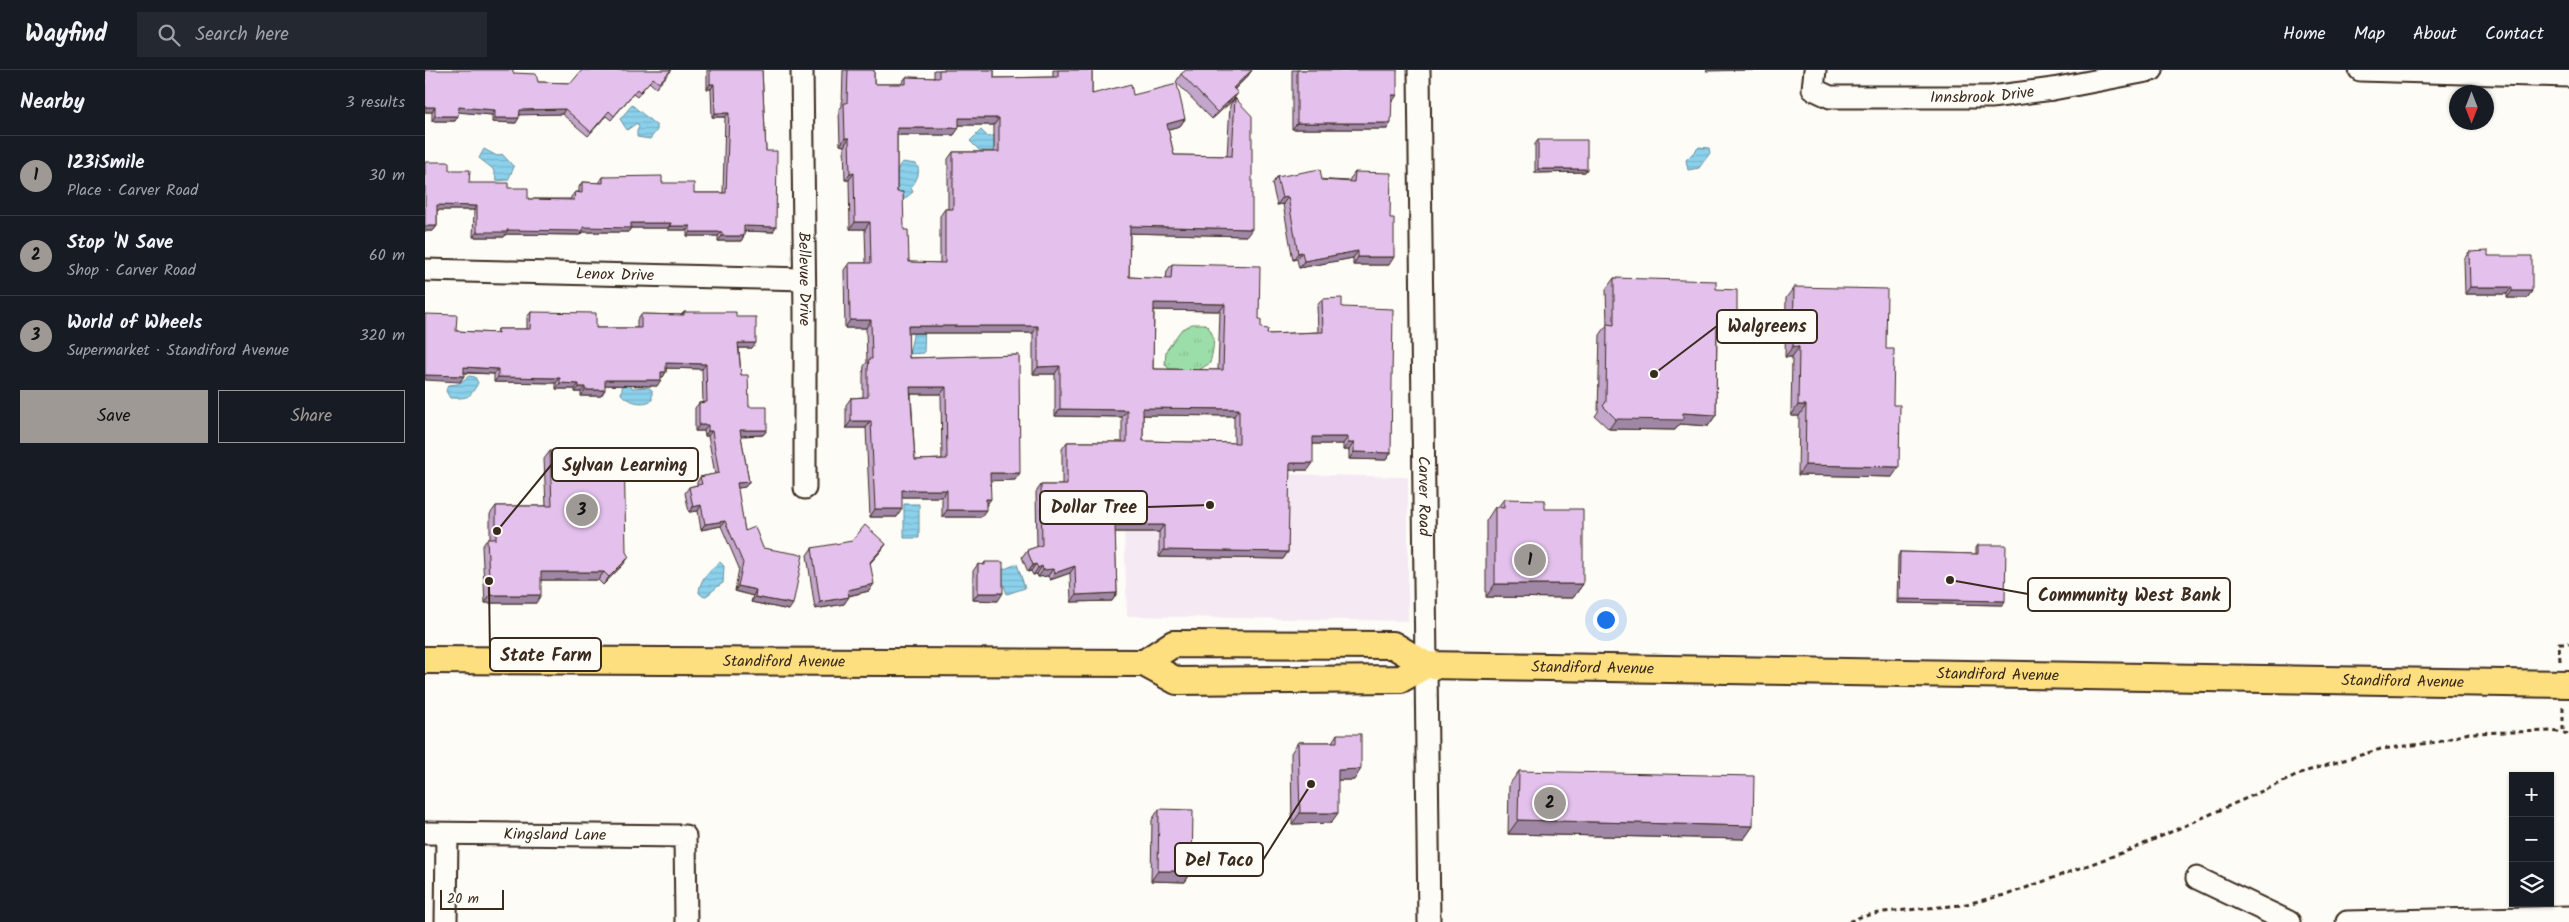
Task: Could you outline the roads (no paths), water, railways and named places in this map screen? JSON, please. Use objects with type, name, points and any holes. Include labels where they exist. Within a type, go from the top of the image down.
[{"type":"main road","points":[[1144,664],[1173,644],[1393,645],[1426,665]]},
{"type":"main road","name":"Standiford Avenue","points":[[425,660],[1144,664],[1177,681],[1229,682],[1401,679],[1426,665],[2569,684]]},
{"type":"street","name":"Bellevue Drive","points":[[801,70],[805,488]]},
{"type":"street","name":"Carver Road","points":[[1419,70],[1429,922]]},
{"type":"street","name":"Innsbrook Drive","points":[[1814,79],[1831,97],[1991,97],[2053,89],[2152,70]]},
{"type":"street","points":[[2360,70],[2569,76]]},
{"type":"street","name":"Lenox Drive","points":[[425,270],[804,279]]},
{"type":"street","name":"Kingsland Lane","points":[[425,833],[685,836],[686,922]]},
{"type":"street","points":[[446,922],[447,834]]},
{"type":"street","points":[[2197,878],[2289,922]]},
{"type":"street","points":[[2352,921],[2569,917]]},
{"type":"water","points":[[632,105],[657,126],[657,130],[650,139],[637,137],[639,127],[637,123],[627,130],[620,119]]},
{"type":"water","points":[[981,130],[988,137],[997,135],[1002,151],[980,151],[970,141]]},
{"type":"water","points":[[1699,147],[1709,148],[1710,153],[1699,168],[1688,170],[1686,160]]},
{"type":"water","points":[[484,149],[497,156],[502,154],[514,167],[508,180],[497,181],[493,169],[479,158]]},
{"type":"water","points":[[902,162],[916,164],[918,167],[916,179],[911,188],[913,192],[903,200],[897,192],[895,182]]},
{"type":"water","points":[[913,320],[925,320],[924,353],[909,354],[913,336]]},
{"type":"water","points":[[469,376],[475,377],[478,383],[470,395],[450,398],[446,391],[448,385],[458,384]]},
{"type":"water","points":[[623,384],[628,384],[633,388],[647,387],[652,390],[652,400],[640,403],[628,399],[621,394]]},
{"type":"water","points":[[904,504],[919,504],[919,538],[904,538]]},
{"type":"water","points":[[720,562],[724,566],[723,583],[704,597],[699,593],[703,579]]},
{"type":"water","points":[[1017,564],[1025,588],[1007,594],[999,571]]},
{"type":"place","name":"Walgreens","points":[[1654,374]]},
{"type":"place","name":"Dollar Tree","points":[[1210,505]]},
{"type":"place","name":"World of Wheels","points":[[582,510]]},
{"type":"place","name":"Sylvan Learning","points":[[497,531]]},
{"type":"place","name":"123iSmile","points":[[1530,560]]},
{"type":"place","name":"Community West Bank","points":[[1950,580]]},
{"type":"place","name":"State Farm","points":[[489,581]]},
{"type":"place","name":"Del Taco","points":[[1311,784]]},
{"type":"place","name":"Stop 'N Save","points":[[1550,803]]}]
